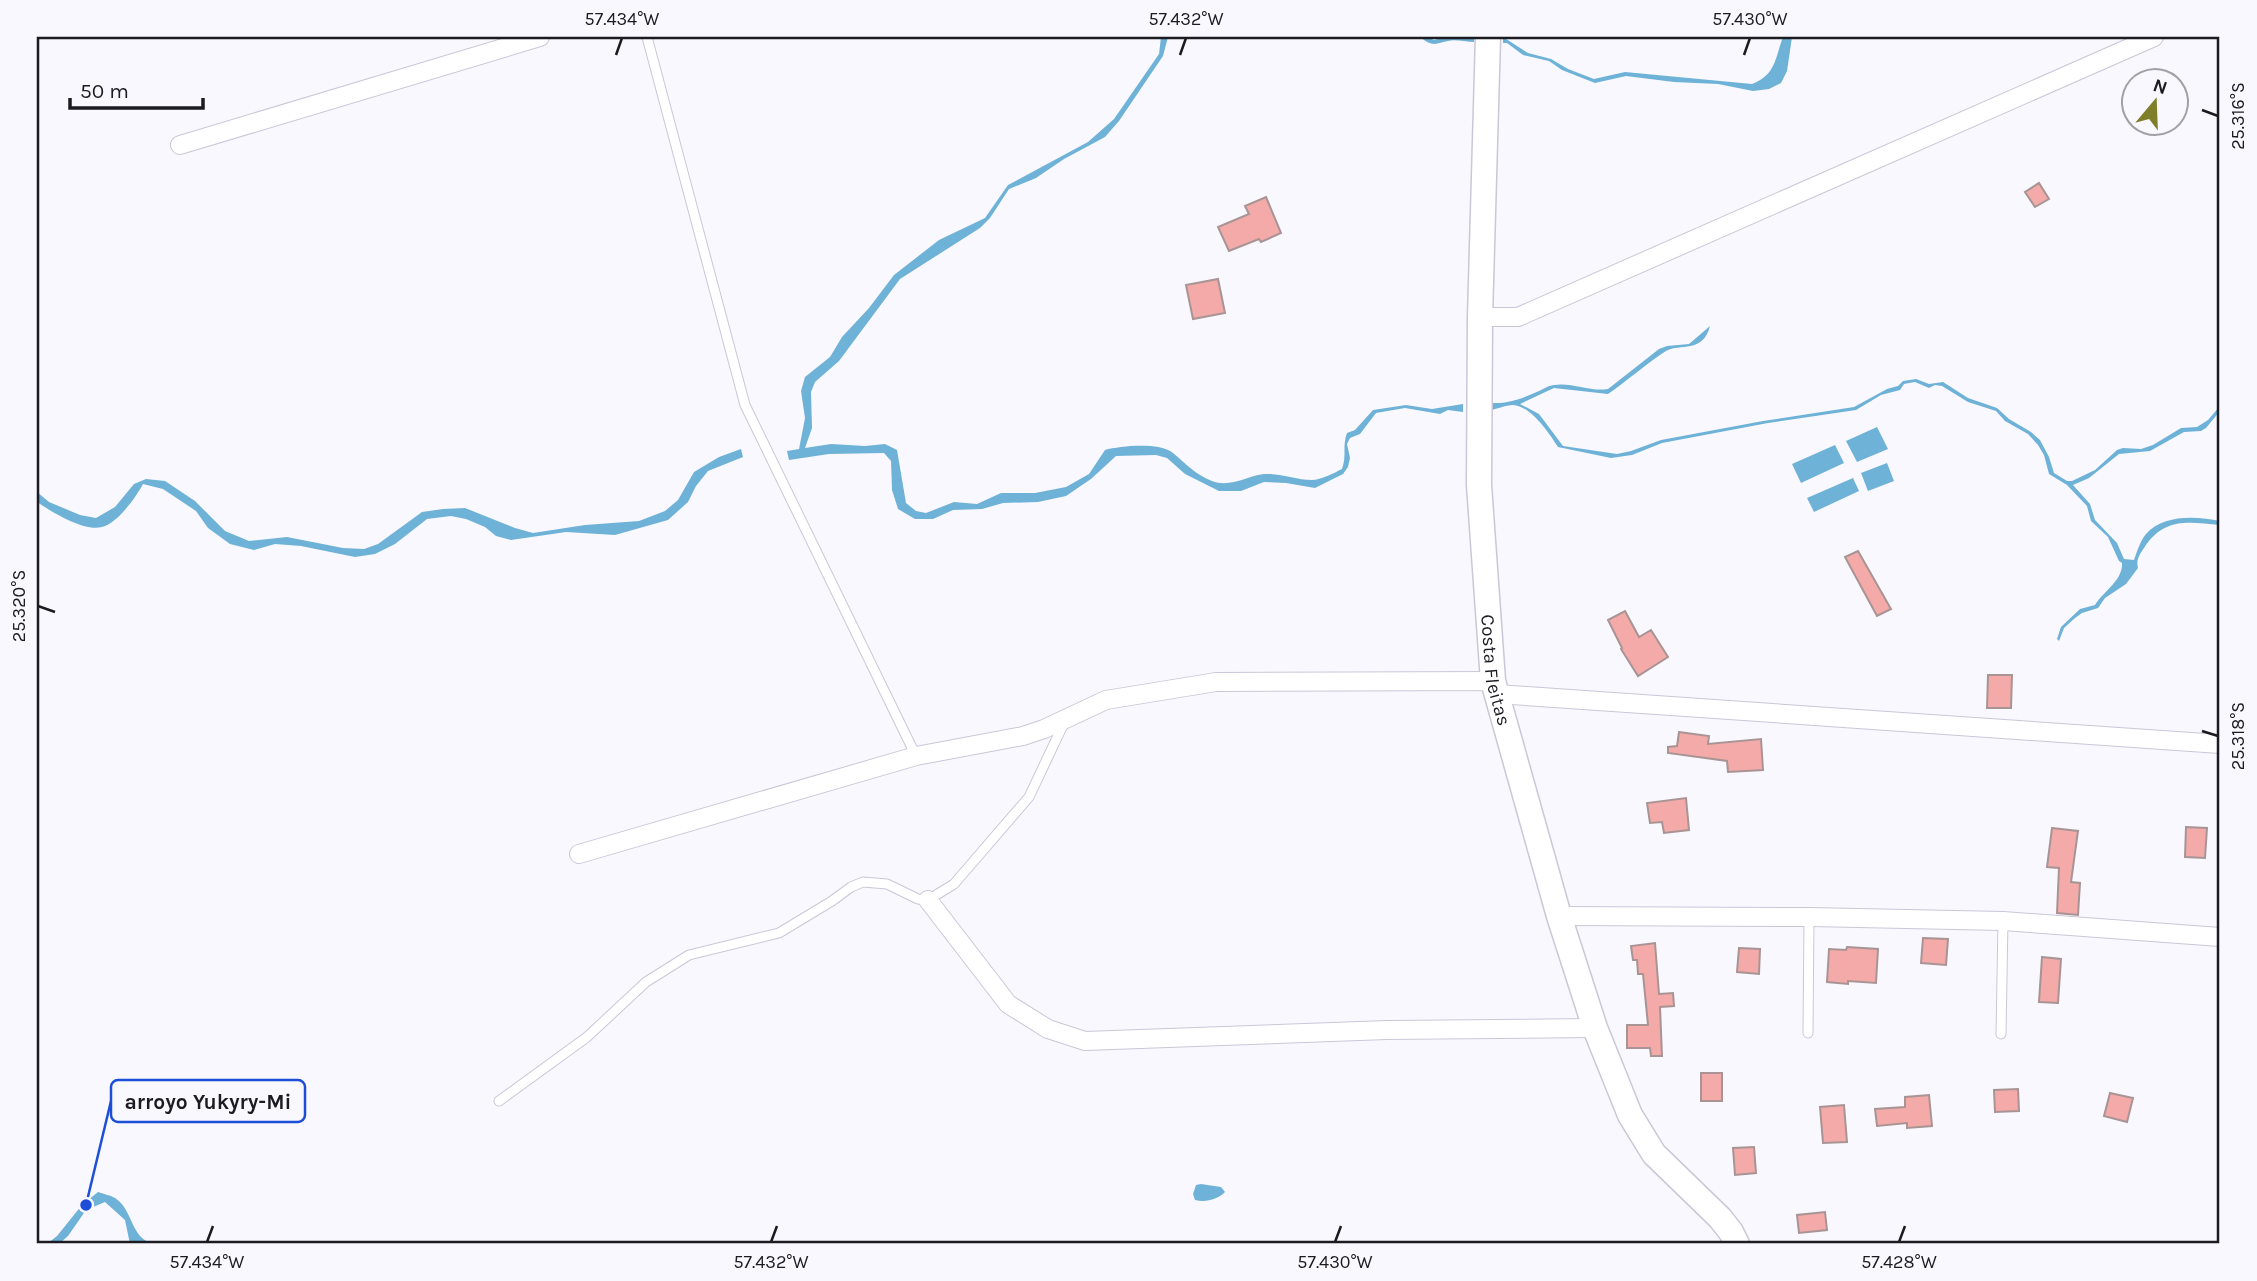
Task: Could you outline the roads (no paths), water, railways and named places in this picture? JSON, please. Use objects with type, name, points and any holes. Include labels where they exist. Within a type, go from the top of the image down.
[{"type":"main road","name":"Costa Fleitas","points":[[1488,37],[1480,317],[1479,485],[1495,687],[1559,916],[1595,1028],[1630,1115],[1654,1154],[1720,1218],[1737,1244]]},
{"type":"street","points":[[180,145],[540,37]]},
{"type":"street","points":[[1480,317],[1518,317],[2154,37]]},
{"type":"street","points":[[579,854],[916,756],[1023,736],[1106,700],[1216,682],[1495,687],[2220,744]]},
{"type":"street","points":[[928,901],[1008,1004],[1048,1029],[1085,1041],[1387,1030],[1595,1028]]},
{"type":"street","points":[[1559,916],[2003,921],[2220,937]]},
{"type":"lane","points":[[647,37],[745,405],[916,756]]},
{"type":"lane","points":[[499,1101],[587,1037],[646,982],[689,955],[779,933],[863,882],[887,884],[928,901],[954,884],[1029,797],[1067,718]]},
{"type":"lane","points":[[1808,917],[1808,1033]]},
{"type":"lane","points":[[2001,1034],[2003,921]]},
{"type":"water","points":[[1161,37],[1168,37],[1163,56],[1105,137],[1036,178],[1009,189],[980,228],[900,279],[839,361],[815,382],[811,392],[812,428],[805,448],[831,444],[885,444],[897,450],[906,503],[916,511],[926,513],[954,502],[977,504],[1001,493],[1035,493],[1066,487],[1089,474],[1105,450],[1130,446],[1150,446],[1167,450],[1201,476],[1219,483],[1264,474],[1316,480],[1342,469],[1347,433],[1355,430],[1373,410],[1406,405],[1432,409],[1463,404],[1463,412],[1448,410],[1440,414],[1405,408],[1376,413],[1360,434],[1350,438],[1347,444],[1350,458],[1343,474],[1315,488],[1264,482],[1241,491],[1219,491],[1185,474],[1167,458],[1156,455],[1116,456],[1091,479],[1066,496],[1038,502],[1003,503],[982,509],[953,510],[933,519],[915,519],[898,509],[892,490],[891,461],[884,453],[829,454],[789,460],[787,451],[799,449],[805,418],[801,391],[805,377],[830,357],[842,337],[894,275],[939,240],[985,218],[1008,185],[1088,142],[1114,119],[1159,54]]},
{"type":"water","points":[[1420,37],[1434,40],[1474,37],[1474,42],[1454,40],[1434,44]]},
{"type":"water","points":[[1503,37],[1528,53],[1551,59],[1594,79],[1625,72],[1752,84],[1770,71],[1783,37],[1792,37],[1787,71],[1781,83],[1769,89],[1753,91],[1718,84],[1626,76],[1595,83],[1562,70],[1549,61],[1523,55],[1503,43]]},
{"type":"water","points":[[1710,326],[1702,341],[1666,351],[1608,394],[1554,388],[1520,404],[1539,414],[1563,446],[1617,454],[1661,440],[1854,407],[1903,381],[1916,379],[1929,384],[1943,382],[1968,398],[1997,408],[2031,432],[2040,440],[2054,473],[2067,481],[2095,470],[2117,450],[2141,449],[2181,428],[2197,427],[2208,420],[2220,406],[2220,411],[2201,431],[2184,432],[2150,451],[2119,454],[2089,478],[2073,485],[2090,504],[2095,520],[2117,543],[2124,559],[2134,560],[2144,537],[2153,527],[2162,523],[2181,518],[2201,518],[2220,521],[2220,525],[2187,523],[2168,526],[2160,531],[2141,553],[2138,568],[2126,584],[2105,598],[2098,608],[2075,618],[2064,628],[2059,641],[2057,639],[2061,627],[2080,609],[2095,605],[2117,580],[2122,563],[2108,537],[2091,521],[2087,506],[2067,485],[2049,474],[2044,455],[2028,434],[2005,421],[1996,411],[1968,402],[1942,386],[1929,388],[1915,382],[1904,384],[1900,390],[1881,395],[1856,410],[1662,443],[1632,455],[1611,458],[1558,447],[1539,421],[1520,407],[1510,405],[1491,410],[1491,403],[1516,400],[1554,385],[1608,389],[1659,349],[1689,344]]},
{"type":"water","points":[[1877,427],[1888,449],[1857,462],[1846,441]]},
{"type":"water","points":[[1835,445],[1844,463],[1801,483],[1792,464]]},
{"type":"water","points":[[741,449],[743,457],[708,471],[688,502],[668,520],[615,535],[566,532],[511,540],[496,536],[485,527],[466,519],[451,516],[427,519],[395,544],[375,554],[355,557],[301,546],[275,544],[254,550],[230,544],[208,528],[196,511],[163,489],[143,484],[120,515],[102,527],[77,524],[37,502],[37,492],[49,502],[80,515],[96,518],[115,507],[134,484],[146,479],[165,481],[195,501],[225,531],[249,541],[287,537],[343,548],[364,549],[378,544],[422,512],[443,509],[465,508],[533,533],[639,521],[665,511],[678,500],[694,472],[719,457]]},
{"type":"water","points":[[1887,463],[1894,481],[1868,491],[1861,473]]},
{"type":"water","points":[[1853,478],[1859,491],[1814,512],[1807,498]]},
{"type":"water","points":[[1196,1185],[1221,1187],[1225,1192],[1212,1200],[1195,1200],[1193,1194]]},
{"type":"water","points":[[98,1192],[121,1203],[136,1231],[141,1237],[155,1244],[130,1244],[125,1220],[105,1202],[86,1210],[59,1244],[47,1244],[82,1205]]},
{"type":"place","name":"arroyo Yukyry-Mi","points":[[86,1205]]}]
